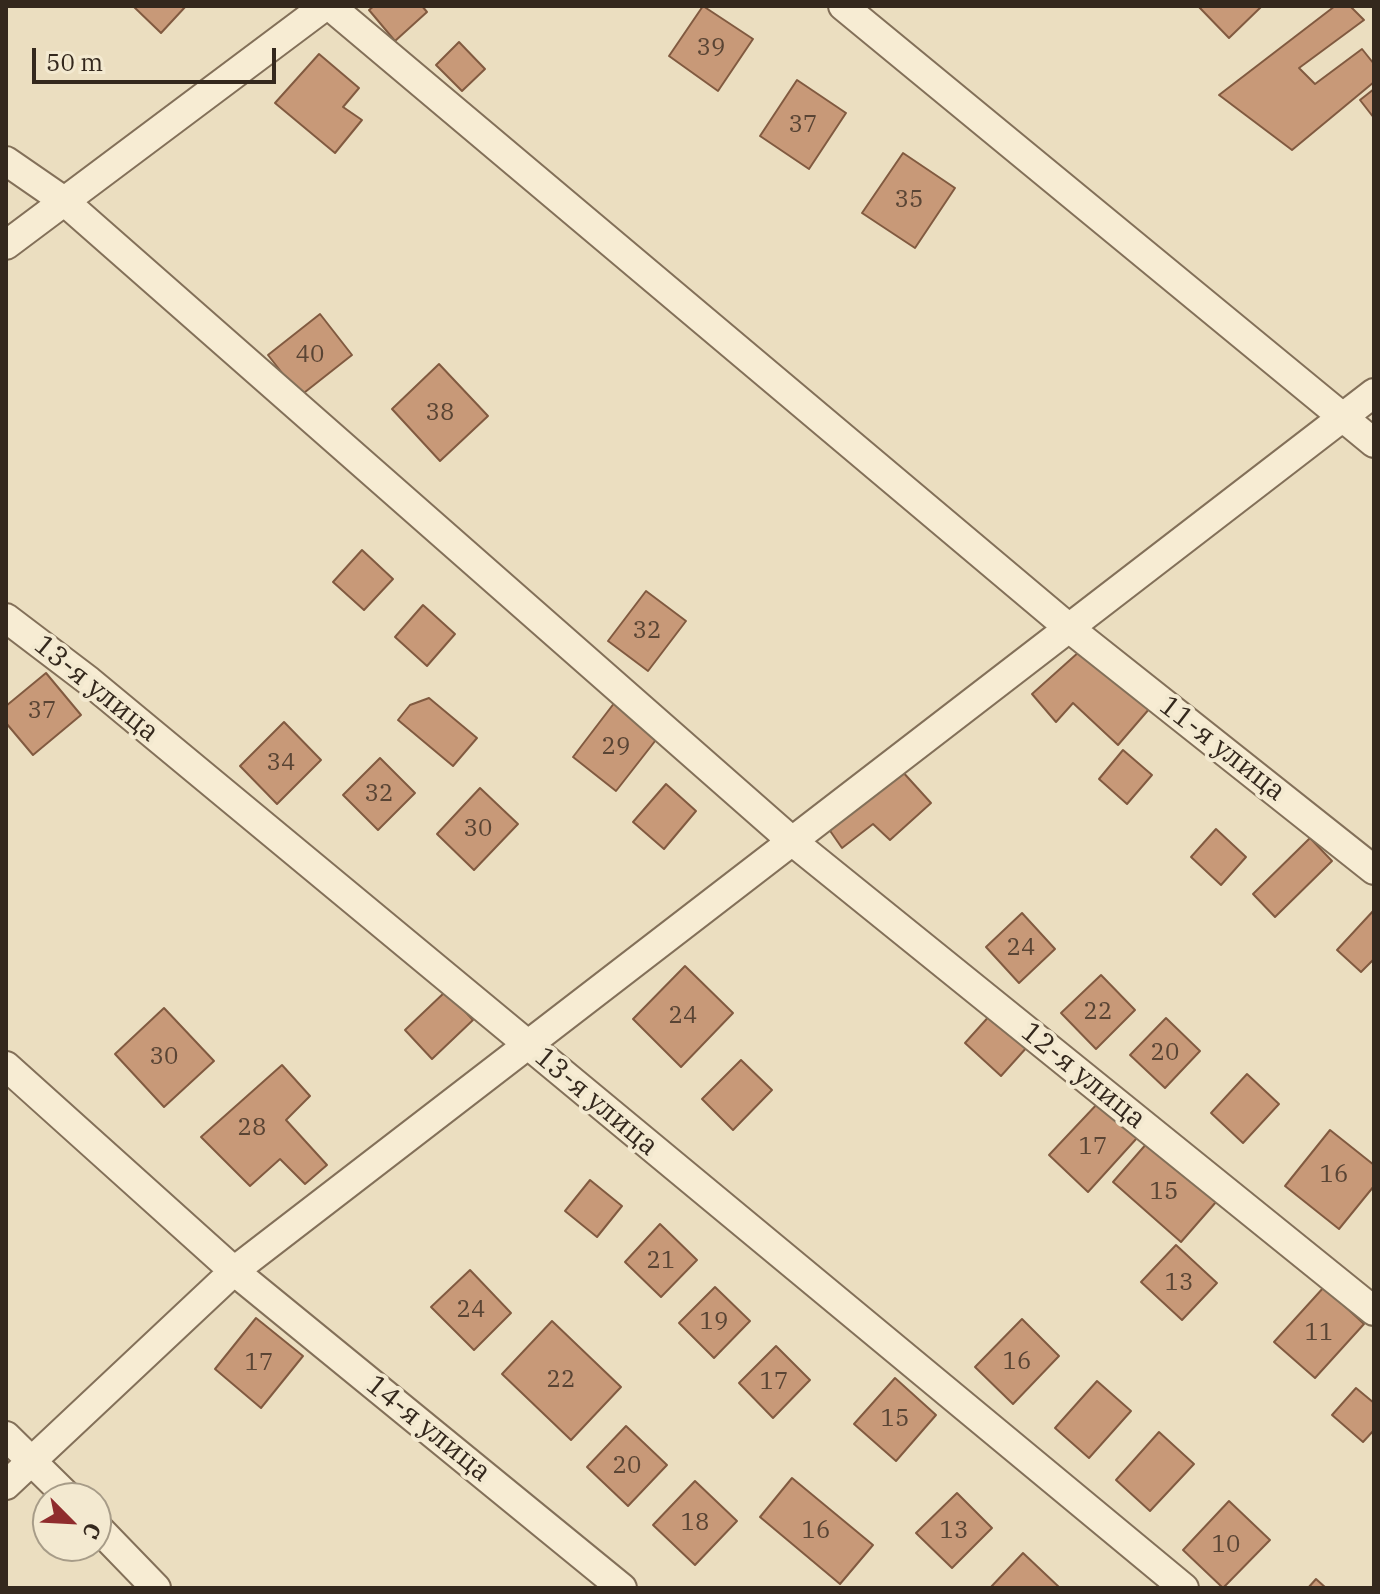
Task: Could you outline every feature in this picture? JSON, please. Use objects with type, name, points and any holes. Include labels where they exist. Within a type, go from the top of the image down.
[{"type":"street","points":[[6,245],[328,6]]},
{"type":"street","name":"11-я улица","points":[[328,6],[1069,628],[1374,870]]},
{"type":"street","points":[[843,6],[1374,443]]},
{"type":"street","points":[[6,161],[64,201]]},
{"type":"street","name":"12-я улица","points":[[64,201],[792,841],[1374,1311]]},
{"type":"street","points":[[6,1485],[234,1271],[1374,393]]},
{"type":"street","name":"13-я улица","points":[[6,618],[89,681],[1184,1588]]},
{"type":"street","name":"14-я улица","points":[[6,1066],[234,1271],[622,1588]]},
{"type":"street","points":[[6,1436],[53,1482]]},
{"type":"street","points":[[112,1543],[156,1588]]},
{"type":"building","points":[[133,6],[186,6],[161,33]]},
{"type":"building","points":[[374,6],[422,6],[427,12],[395,41],[369,10]]},
{"type":"building","points":[[703,6],[753,39],[718,91],[669,56]]},
{"type":"building","points":[[1198,6],[1262,6],[1229,38]]},
{"type":"building","points":[[1335,6],[1350,6],[1364,20],[1299,68],[1315,84],[1362,49],[1374,64],[1374,82],[1292,150],[1219,95]]},
{"type":"building","points":[[459,42],[485,69],[462,91],[436,65]]},
{"type":"building","points":[[319,54],[359,88],[343,107],[362,120],[335,153],[275,103]]},
{"type":"building","points":[[797,80],[846,113],[809,169],[760,136]]},
{"type":"building","points":[[1374,89],[1374,118],[1360,100]]},
{"type":"building","points":[[903,153],[955,188],[915,248],[862,213]]},
{"type":"building","points":[[320,314],[352,355],[300,396],[268,355]]},
{"type":"building","points":[[439,364],[488,416],[440,461],[392,409]]},
{"type":"building","points":[[362,550],[393,579],[364,610],[333,582]]},
{"type":"building","points":[[646,591],[686,621],[648,671],[608,641]]},
{"type":"building","points":[[423,605],[455,634],[427,666],[395,637]]},
{"type":"building","points":[[1080,651],[1150,708],[1118,745],[1073,703],[1056,722],[1032,694]]},
{"type":"building","points":[[46,673],[81,715],[33,755],[6,723],[6,706]]},
{"type":"building","points":[[429,698],[477,738],[453,766],[398,720],[410,705]]},
{"type":"building","points":[[615,702],[659,736],[616,791],[573,757]]},
{"type":"building","points":[[284,722],[321,760],[277,804],[240,766]]},
{"type":"building","points":[[1123,750],[1152,775],[1127,804],[1099,779]]},
{"type":"building","points":[[380,758],[415,793],[378,830],[343,795]]},
{"type":"building","points":[[901,770],[931,803],[890,840],[873,824],[842,848],[826,825]]},
{"type":"building","points":[[666,784],[696,811],[664,849],[633,822]]},
{"type":"building","points":[[480,788],[518,824],[474,870],[437,834]]},
{"type":"building","points":[[1216,829],[1246,857],[1221,885],[1191,857]]},
{"type":"building","points":[[1310,838],[1332,861],[1275,917],[1253,894]]},
{"type":"building","points":[[1374,910],[1374,959],[1361,972],[1337,950]]},
{"type":"building","points":[[1022,913],[1055,949],[1019,983],[986,947]]},
{"type":"building","points":[[685,966],[733,1013],[681,1067],[633,1019]]},
{"type":"building","points":[[1101,975],[1135,1010],[1096,1049],[1061,1013]]},
{"type":"building","points":[[446,991],[473,1020],[432,1059],[405,1030]]},
{"type":"building","points":[[164,1008],[214,1061],[164,1107],[115,1054]]},
{"type":"building","points":[[992,1013],[1028,1046],[1001,1076],[965,1043]]},
{"type":"building","points":[[1166,1018],[1200,1051],[1165,1088],[1130,1055]]},
{"type":"building","points":[[741,1060],[772,1090],[733,1130],[702,1099]]},
{"type":"building","points":[[282,1065],[310,1096],[286,1120],[327,1165],[305,1184],[280,1159],[250,1186],[201,1137]]},
{"type":"building","points":[[1247,1074],[1279,1104],[1243,1143],[1211,1113]]},
{"type":"building","points":[[1099,1102],[1137,1138],[1088,1192],[1049,1155]]},
{"type":"building","points":[[1330,1130],[1374,1165],[1374,1186],[1339,1229],[1285,1186]]},
{"type":"building","points":[[1148,1142],[1216,1202],[1181,1242],[1113,1182]]},
{"type":"building","points":[[590,1180],[622,1206],[597,1237],[565,1211]]},
{"type":"building","points":[[660,1224],[697,1260],[661,1297],[625,1262]]},
{"type":"building","points":[[1176,1245],[1217,1283],[1182,1320],[1141,1282]]},
{"type":"building","points":[[470,1270],[511,1313],[474,1350],[431,1307]]},
{"type":"building","points":[[715,1287],[750,1321],[714,1358],[679,1323]]},
{"type":"building","points":[[1324,1287],[1364,1324],[1315,1378],[1274,1342]]},
{"type":"building","points":[[256,1318],[303,1356],[261,1408],[215,1369]]},
{"type":"building","points":[[1022,1319],[1059,1356],[1013,1404],[975,1367]]},
{"type":"building","points":[[552,1321],[621,1387],[571,1440],[502,1374]]},
{"type":"building","points":[[776,1346],[810,1380],[773,1418],[739,1383]]},
{"type":"building","points":[[895,1378],[936,1415],[896,1461],[854,1424]]},
{"type":"building","points":[[1097,1381],[1131,1411],[1089,1458],[1055,1428]]},
{"type":"building","points":[[1356,1388],[1374,1403],[1374,1430],[1363,1442],[1332,1415]]},
{"type":"building","points":[[626,1426],[667,1465],[628,1506],[587,1467]]},
{"type":"building","points":[[1159,1432],[1194,1464],[1150,1511],[1116,1480]]},
{"type":"building","points":[[792,1478],[873,1545],[840,1584],[760,1517]]},
{"type":"building","points":[[695,1481],[737,1521],[695,1565],[653,1525]]},
{"type":"building","points":[[957,1493],[992,1528],[952,1568],[916,1533]]},
{"type":"building","points":[[1229,1501],[1270,1540],[1223,1588],[1183,1550]]},
{"type":"building","points":[[1023,1553],[1060,1588],[990,1588]]},
{"type":"building","points":[[1316,1579],[1326,1588],[1308,1588]]}]
